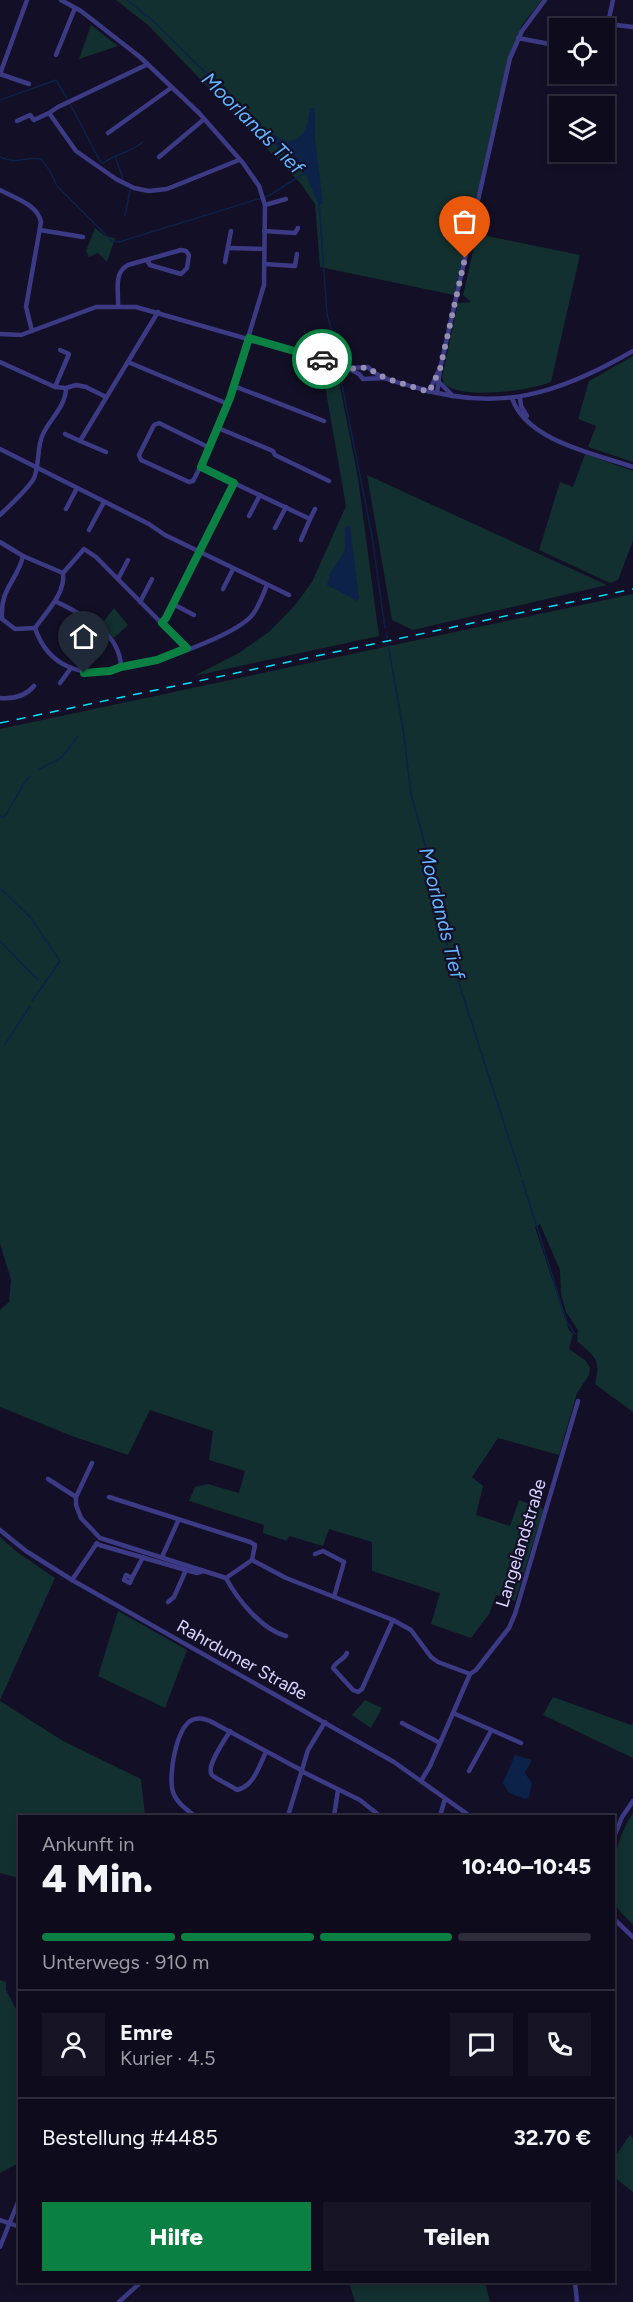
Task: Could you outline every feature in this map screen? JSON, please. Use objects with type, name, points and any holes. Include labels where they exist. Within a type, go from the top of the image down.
[{"type":"street","points":[[27,0],[0,74],[28,84]]},
{"type":"street","points":[[61,0],[117,38],[199,113],[254,178],[263,200],[264,285],[228,404],[210,448],[201,467],[194,481],[189,482],[141,460],[139,455],[154,425],[159,423],[210,448]]},
{"type":"street","points":[[437,393],[440,369],[510,58],[518,38],[545,0]]},
{"type":"street","points":[[609,18],[613,0]]},
{"type":"street","points":[[56,55],[75,8]]},
{"type":"street","points":[[615,25],[633,27]]},
{"type":"street","points":[[518,38],[549,44]]},
{"type":"street","points":[[17,121],[30,115],[34,120],[50,115],[146,65]]},
{"type":"street","points":[[108,133],[171,88]]},
{"type":"street","points":[[50,115],[76,151],[116,179],[134,188],[149,191],[167,189],[239,160]]},
{"type":"street","points":[[159,157],[203,120]]},
{"type":"street","points":[[0,190],[35,209],[40,215],[40,230],[27,307],[32,331]]},
{"type":"street","points":[[263,200],[286,199]]},
{"type":"street","points":[[264,231],[295,232],[298,228]]},
{"type":"street","points":[[40,230],[83,237]]},
{"type":"street","points":[[225,262],[231,231]]},
{"type":"street","points":[[228,248],[264,249]]},
{"type":"street","points":[[118,306],[119,273],[128,265],[181,250],[186,251],[189,255],[187,268],[181,274],[150,265],[147,260]]},
{"type":"street","points":[[264,264],[295,266],[297,254]]},
{"type":"street","points":[[0,334],[21,335],[96,307],[136,307],[360,371],[366,367],[371,375]]},
{"type":"street","points":[[80,441],[158,312]]},
{"type":"street","points":[[55,387],[69,354],[60,350]]},
{"type":"street","points":[[360,371],[363,379],[371,375],[429,392],[453,396],[520,398],[570,383],[633,351]]},
{"type":"street","points":[[0,369],[2,362],[55,387],[66,388],[76,385],[86,387],[106,397]]},
{"type":"street","points":[[128,362],[228,404]]},
{"type":"street","points":[[429,392],[440,369]]},
{"type":"street","points":[[439,382],[453,396]]},
{"type":"street","points":[[234,386],[324,421]]},
{"type":"street","points":[[0,514],[35,475],[40,439],[64,401],[66,388]]},
{"type":"street","points":[[512,398],[515,406],[531,423],[552,439],[633,467]]},
{"type":"street","points":[[520,398],[521,406],[531,423]]},
{"type":"street","points":[[218,428],[273,451],[275,455],[330,481]]},
{"type":"street","points":[[66,434],[106,452]]},
{"type":"street","points":[[0,449],[289,595]]},
{"type":"street","points":[[201,467],[310,519]]},
{"type":"street","points":[[162,623],[234,483]]},
{"type":"street","points":[[66,509],[77,488]]},
{"type":"street","points":[[249,516],[260,495]]},
{"type":"street","points":[[89,530],[104,501]]},
{"type":"street","points":[[275,528],[286,507]]},
{"type":"street","points":[[301,540],[315,509]]},
{"type":"street","points":[[0,542],[23,556],[63,573]]},
{"type":"street","points":[[35,628],[55,601],[64,580],[63,573],[84,549],[96,557],[187,648]]},
{"type":"street","points":[[23,556],[5,590],[1,610],[2,619],[15,629],[35,628]]},
{"type":"street","points":[[118,579],[128,560]]},
{"type":"street","points":[[223,589],[233,568]]},
{"type":"street","points":[[140,602],[152,579]]},
{"type":"street","points":[[35,628],[46,650],[71,668],[84,673],[94,673],[157,660],[187,648],[199,647],[250,618],[267,585]]},
{"type":"street","points":[[55,601],[86,617],[110,637],[117,646],[121,667]]},
{"type":"street","points":[[173,604],[194,615]]},
{"type":"street","points":[[60,683],[71,668]]},
{"type":"street","points":[[0,698],[21,696],[34,687]]},
{"type":"street","name":"Langelandstraße","points":[[421,1781],[470,1674],[476,1670],[509,1628],[515,1614],[578,1401]]},
{"type":"street","points":[[92,1462],[76,1497],[76,1505],[81,1518],[100,1538],[226,1578],[242,1603],[271,1628],[286,1636]]},
{"type":"street","points":[[48,1479],[76,1497]]},
{"type":"street","points":[[109,1497],[255,1545],[252,1560],[226,1578]]},
{"type":"street","points":[[162,1557],[178,1521]]},
{"type":"street","name":"Rahrdumer Straße","points":[[0,1530],[32,1556],[72,1580],[394,1761],[469,1815]]},
{"type":"street","points":[[72,1580],[100,1538]]},
{"type":"street","points":[[96,1544],[197,1573],[203,1571]]},
{"type":"street","points":[[315,1554],[322,1551],[344,1562],[334,1597]]},
{"type":"street","points":[[132,1578],[143,1557]]},
{"type":"street","points":[[252,1560],[286,1578],[393,1620],[411,1630],[431,1657],[438,1662],[470,1674]]},
{"type":"street","points":[[168,1602],[174,1597],[186,1570]]},
{"type":"street","points":[[347,1653],[345,1658],[333,1668],[353,1690],[358,1692],[362,1689],[393,1620]]},
{"type":"street","points":[[453,1713],[521,1743]]},
{"type":"street","points":[[194,1815],[174,1794],[171,1779],[174,1756],[184,1729],[191,1720],[201,1718],[360,1800],[379,1815]]},
{"type":"street","points":[[288,1815],[308,1750],[326,1722]]},
{"type":"street","points":[[402,1723],[440,1743]]},
{"type":"street","points":[[230,1731],[210,1766],[210,1773],[214,1777],[223,1779],[237,1790],[243,1788],[251,1781],[266,1752]]},
{"type":"street","points":[[469,1771],[491,1731]]},
{"type":"street","points":[[334,1815],[338,1790]]},
{"type":"street","points":[[440,1815],[445,1799]]},
{"type":"street","points":[[615,1834],[622,1817],[633,1801]]},
{"type":"street","points":[[615,1920],[633,1937]]},
{"type":"street","points":[[0,2247],[18,2202]]},
{"type":"street","points":[[0,2220],[18,2226]]},
{"type":"street","points":[[119,2302],[140,2283]]},
{"type":"street","points":[[575,2283],[577,2302]]},
{"type":"green space","points":[[116,0],[542,0],[522,25],[508,59],[454,295],[320,267],[315,204],[301,184],[148,25]]},
{"type":"green space","points":[[91,25],[118,46],[79,59]]},
{"type":"green space","points":[[95,228],[105,236],[115,238],[107,262],[98,253],[89,257],[86,251]]},
{"type":"green space","points":[[477,234],[580,255],[551,382],[512,391],[480,393],[453,389],[444,384],[442,377],[458,303],[471,302],[463,295]]},
{"type":"green space","points":[[633,356],[633,462],[588,447],[596,426],[578,419],[589,381]]},
{"type":"green space","points":[[337,371],[358,478],[379,636],[194,676],[239,653],[270,631],[296,604],[312,582],[346,506],[325,386],[336,384]]},
{"type":"green space","points":[[585,454],[633,471],[633,541],[618,580],[610,583],[539,550],[560,482],[573,487]]},
{"type":"green space","points":[[367,475],[607,585],[413,630],[392,620]]},
{"type":"green space","points":[[633,594],[633,1412],[595,1384],[597,1364],[592,1355],[577,1341],[578,1330],[566,1312],[561,1294],[560,1270],[540,1224],[535,1227],[569,1330],[573,1334],[569,1349],[585,1360],[590,1367],[589,1375],[577,1393],[559,1455],[498,1438],[472,1477],[483,1486],[476,1515],[510,1526],[519,1500],[544,1509],[515,1601],[496,1595],[489,1614],[471,1638],[431,1624],[440,1593],[372,1571],[372,1542],[329,1529],[323,1546],[289,1536],[287,1541],[263,1533],[264,1525],[189,1501],[195,1487],[208,1484],[239,1493],[245,1471],[209,1460],[213,1431],[150,1410],[128,1455],[72,1436],[0,1407],[0,1310],[9,1302],[11,1280],[0,1243],[0,729]]},
{"type":"green space","points":[[114,608],[128,625],[114,638],[100,626]]},
{"type":"green space","points":[[0,1537],[17,1552],[55,1578],[0,1700]]},
{"type":"green space","points":[[118,1611],[187,1650],[165,1708],[98,1676]]},
{"type":"green space","points":[[553,1697],[631,1725],[633,1723],[633,1758],[543,1715]]},
{"type":"green space","points":[[365,1700],[382,1708],[371,1728],[352,1715]]},
{"type":"green space","points":[[0,1701],[63,1741],[141,1779],[145,1815],[18,1815],[18,1878],[0,1873]]},
{"type":"green space","points":[[633,1813],[633,1925],[620,1912],[615,1903],[615,1856]]},
{"type":"green space","points":[[0,1980],[6,1982],[6,1990],[18,2013],[18,2164],[0,2173]]},
{"type":"green space","points":[[630,2135],[633,2138],[633,2192],[615,2178],[615,2157]]},
{"type":"green space","points":[[349,2283],[485,2283],[490,2302],[355,2302]]},
{"type":"water","points":[[310,108],[315,108],[315,139],[323,204],[318,203],[306,175],[267,137],[270,134],[289,141],[300,137],[306,127]]},
{"type":"water","points":[[350,525],[359,599],[356,601],[327,585],[330,574],[345,550],[345,527]]},
{"type":"water","points":[[515,1755],[532,1760],[525,1773],[532,1783],[529,1797],[525,1799],[509,1793],[503,1783]]},
{"type":"waterway","name":"Moorlands Tief","points":[[127,0],[152,20],[269,135]]},
{"type":"waterway","points":[[0,100],[56,80],[67,98]]},
{"type":"waterway","points":[[70,104],[103,163],[143,142]]},
{"type":"waterway","points":[[115,156],[123,179]]},
{"type":"waterway","points":[[0,157],[11,160],[41,159],[57,186],[112,241],[119,242],[268,196],[305,173]]},
{"type":"waterway","points":[[125,216],[130,190]]},
{"type":"waterway","name":"Moorlands Tief","points":[[319,203],[327,314],[339,356],[339,370],[372,536],[385,628]]},
{"type":"waterway","name":"Moorlands Tief","points":[[386,633],[387,638]]},
{"type":"waterway","name":"Moorlands Tief","points":[[388,644],[403,729],[411,794],[447,924],[447,946],[521,1176]]},
{"type":"waterway","points":[[38,770],[62,757],[78,736]]},
{"type":"waterway","points":[[0,816],[4,818],[25,782],[31,776]]},
{"type":"waterway","points":[[0,888],[31,918],[60,961],[32,1001]]},
{"type":"waterway","points":[[0,941],[38,980]]},
{"type":"waterway","points":[[5,1044],[30,1006]]},
{"type":"waterway","name":"Moorlands Tief","points":[[522,1180],[567,1322],[575,1334]]},
{"type":"railway","points":[[0,723],[633,589]]},
{"type":"way so far","points":[[322,359],[348,368],[370,368],[372,372],[385,378],[429,392],[440,369],[465,258]]},
{"type":"route","points":[[84,673],[110,671],[157,660],[187,648],[162,623],[234,483],[201,467],[230,398],[249,338],[322,359]]}]
